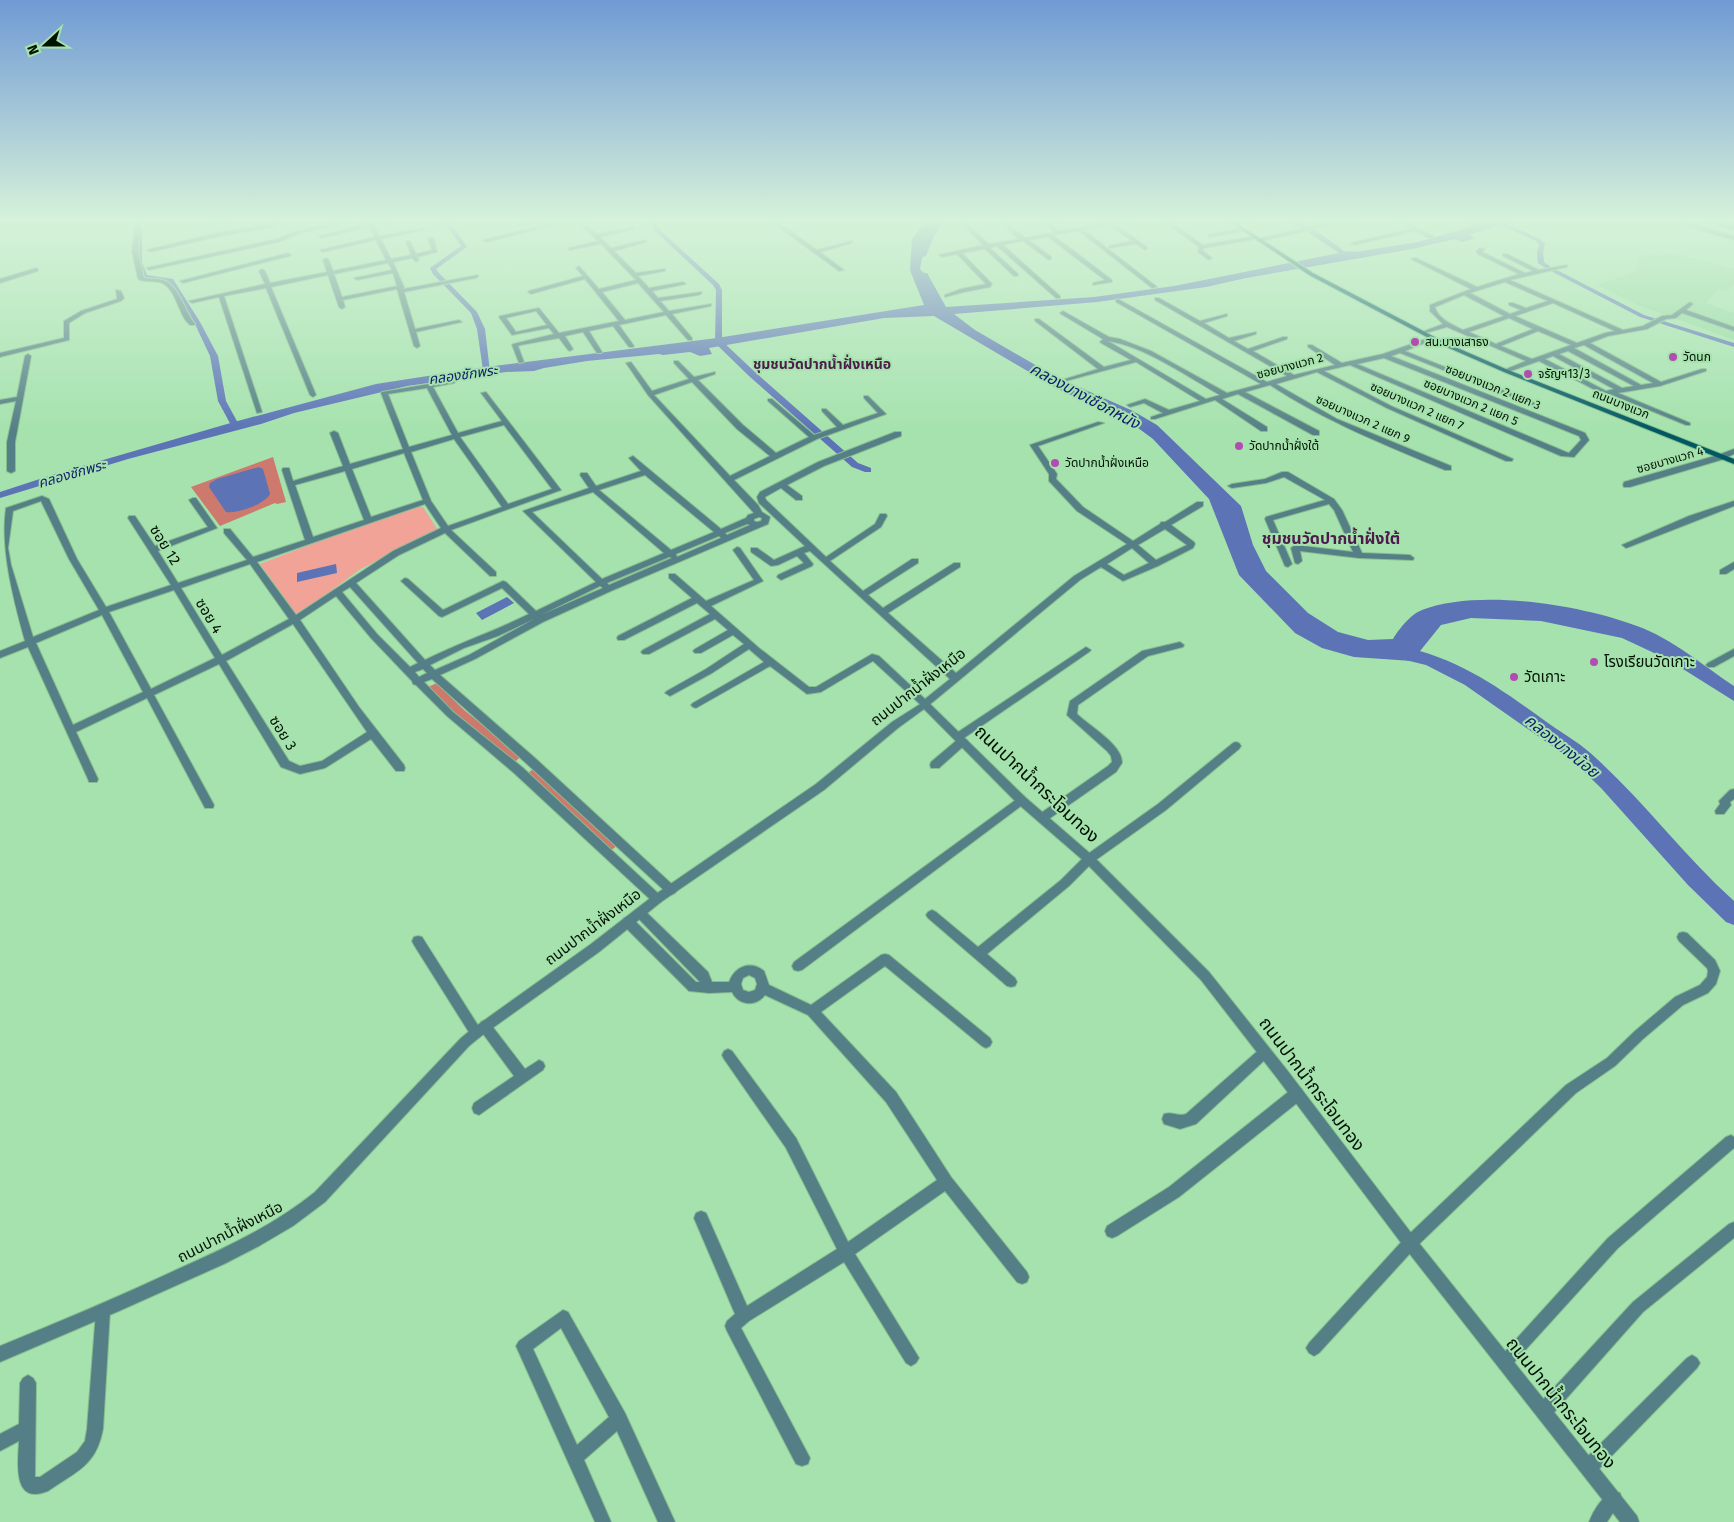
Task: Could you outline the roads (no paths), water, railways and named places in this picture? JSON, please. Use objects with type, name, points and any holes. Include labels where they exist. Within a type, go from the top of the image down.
[{"type":"main road","name":"ถนนบางแวก","points":[[1340,289],[1433,338],[1506,371],[1734,462]]},
{"type":"street","points":[[172,289],[186,319],[192,324]]},
{"type":"street","points":[[192,302],[252,289]]},
{"type":"street","points":[[269,289],[313,395]]},
{"type":"street","points":[[336,289],[342,307]]},
{"type":"street","points":[[340,299],[402,289]]},
{"type":"street","points":[[402,289],[417,346]]},
{"type":"street","points":[[531,292],[546,289]]},
{"type":"street","points":[[606,289],[598,291],[619,323],[630,346]]},
{"type":"street","points":[[647,290],[653,289]]},
{"type":"street","points":[[947,296],[969,289]]},
{"type":"street","points":[[1049,289],[1058,297]]},
{"type":"street","points":[[1476,289],[1432,306],[1433,311],[1447,325],[1495,346],[1534,359],[1599,391],[1611,393],[1688,424]]},
{"type":"street","points":[[1526,289],[1621,331]]},
{"type":"street","points":[[647,290],[690,339]]},
{"type":"street","points":[[0,355],[67,339],[66,322],[84,312],[119,300],[121,298],[118,291]]},
{"type":"street","points":[[656,300],[699,292]]},
{"type":"street","points":[[1464,293],[1509,316],[1576,345]]},
{"type":"street","points":[[221,295],[260,412]]},
{"type":"street","points":[[1157,299],[1293,377]]},
{"type":"street","name":"ซอยบางแวก 2 แยก 9","points":[[1118,301],[1298,401],[1448,468]]},
{"type":"street","points":[[1463,332],[1554,301]]},
{"type":"street","points":[[1511,304],[1527,311]]},
{"type":"street","points":[[1506,371],[1584,342],[1621,331],[1650,326],[1664,318],[1674,318],[1690,304]]},
{"type":"street","points":[[521,362],[516,344],[709,305]]},
{"type":"street","points":[[551,326],[514,334],[502,317],[537,309],[570,349]]},
{"type":"street","points":[[1682,311],[1734,329]]},
{"type":"street","points":[[1063,313],[1107,339],[1138,348],[1226,395]]},
{"type":"street","points":[[1199,323],[1225,315]]},
{"type":"street","points":[[1037,320],[1103,370]]},
{"type":"street","points":[[413,331],[459,322]]},
{"type":"street","points":[[1424,333],[1447,325]]},
{"type":"street","points":[[1495,346],[1538,329]]},
{"type":"street","points":[[585,330],[599,352]]},
{"type":"street","points":[[1229,340],[1254,333]]},
{"type":"street","points":[[1247,350],[1285,338]]},
{"type":"street","name":"ซอยบางแวก 2","points":[[1153,418],[1226,395],[1318,370],[1385,356],[1433,338]]},
{"type":"street","points":[[1107,339],[1103,342],[1206,401]]},
{"type":"street","points":[[1584,342],[1660,384]]},
{"type":"street","points":[[1310,346],[1340,365]]},
{"type":"street","points":[[1568,348],[1642,388]]},
{"type":"street","points":[[1401,350],[1534,404]]},
{"type":"street","points":[[1554,353],[1622,391]]},
{"type":"street","points":[[11,472],[11,442],[28,356]]},
{"type":"street","name":"ซอยบางแวก 2 แยก 3","points":[[1385,356],[1582,435],[1585,440],[1581,444]]},
{"type":"street","points":[[1064,381],[1137,360]]},
{"type":"street","points":[[676,362],[740,427],[776,457]]},
{"type":"street","points":[[629,363],[650,394],[755,507],[758,514]]},
{"type":"street","name":"ซอยบางแวก 2 แยก 5","points":[[1350,363],[1564,454],[1571,455],[1581,444]]},
{"type":"street","name":"ซอยบางแวก 2 แยก 7","points":[[1318,370],[1389,407],[1510,460]]},
{"type":"street","points":[[1611,393],[1660,384],[1704,370]]},
{"type":"street","points":[[650,394],[713,373]]},
{"type":"street","points":[[452,382],[384,393],[427,501],[446,529],[493,574]]},
{"type":"street","points":[[429,385],[457,438],[507,508]]},
{"type":"street","points":[[1424,394],[1434,388]]},
{"type":"street","points":[[1240,392],[1316,432]]},
{"type":"street","points":[[72,730],[220,660],[294,620],[396,553],[446,529],[557,490],[484,393]]},
{"type":"street","points":[[729,479],[813,437],[883,414],[866,397]]},
{"type":"street","points":[[0,402],[20,398]]},
{"type":"street","points":[[1216,398],[1264,429]]},
{"type":"street","points":[[770,400],[813,437]]},
{"type":"street","points":[[1130,405],[1145,401],[1169,413]]},
{"type":"street","points":[[824,410],[842,426]]},
{"type":"street","points":[[290,484],[349,466],[457,438],[506,422]]},
{"type":"street","points":[[1100,423],[1034,445],[1053,474],[1052,479],[1080,509],[1132,544],[1155,564]]},
{"type":"street","points":[[334,433],[349,466],[368,520]]},
{"type":"street","points":[[898,434],[839,456],[781,484],[763,494],[762,501],[862,595],[956,679]]},
{"type":"street","name":"ซอยบางแวก 4","points":[[1627,485],[1721,457],[1734,451]]},
{"type":"street","points":[[634,458],[646,472],[723,535]]},
{"type":"street","points":[[286,470],[310,541]]},
{"type":"street","points":[[605,586],[527,511],[646,472]]},
{"type":"street","points":[[584,474],[594,489],[673,556]]},
{"type":"street","points":[[1232,486],[1266,481],[1285,474],[1331,501],[1338,510],[1359,555]]},
{"type":"street","points":[[781,484],[799,498]]},
{"type":"street","points":[[94,779],[30,641],[7,566],[4,548],[9,510],[42,498],[46,501],[73,559],[149,692],[209,805]]},
{"type":"street","points":[[154,550],[213,528],[193,500]]},
{"type":"street","points":[[0,655],[104,611],[427,501]]},
{"type":"street","points":[[1288,564],[1269,518],[1331,501]]},
{"type":"street","points":[[1626,545],[1734,503]]},
{"type":"street","name":"ถนนปากน้ำฝั่งเหนือ","points":[[0,1354],[103,1312],[272,1232],[299,1216],[320,1197],[465,1042],[481,1029],[657,899],[820,787],[895,725],[956,679],[1070,584],[1100,563],[1200,504]]},
{"type":"street","points":[[416,682],[472,657],[533,614],[605,586],[723,535],[758,525],[766,520],[764,516],[753,515],[749,520],[723,535]]},
{"type":"street","points":[[826,561],[878,525],[884,516]]},
{"type":"street","name":"ซอย 12","points":[[132,518],[154,550],[174,586]]},
{"type":"street","points":[[749,520],[752,524],[758,525]]},
{"type":"street","points":[[1100,563],[1123,578],[1188,548],[1190,544],[1164,524]]},
{"type":"street","points":[[227,531],[254,561],[371,734],[400,768]]},
{"type":"street","points":[[754,550],[775,563],[810,547]]},
{"type":"street","points":[[1298,561],[1295,548],[1410,558]]},
{"type":"street","points":[[621,638],[701,602],[759,581],[737,550]]},
{"type":"street","points":[[782,578],[809,564],[799,553]]},
{"type":"street","points":[[862,595],[915,562]]},
{"type":"street","points":[[882,612],[957,565]]},
{"type":"street","points":[[1723,572],[1734,565]]},
{"type":"street","points":[[672,576],[771,662],[696,705]]},
{"type":"street","points":[[405,580],[442,614],[503,584],[540,620]]},
{"type":"street","points":[[350,582],[433,674],[671,890]]},
{"type":"street","name":"ซอย 4","points":[[174,586],[220,660]]},
{"type":"street","points":[[408,672],[461,646],[498,638],[540,620],[605,586]]},
{"type":"street","points":[[337,592],[416,682],[450,714],[518,770],[657,899]]},
{"type":"street","points":[[646,652],[716,614]]},
{"type":"street","points":[[698,650],[734,630]]},
{"type":"street","points":[[670,693],[709,671],[750,644]]},
{"type":"street","points":[[1042,818],[1117,764],[1118,758],[1113,751],[1083,726],[1072,714],[1073,703],[1145,653],[1180,645]]},
{"type":"street","points":[[935,765],[961,739],[1086,650]]},
{"type":"street","points":[[1711,665],[1734,652]]},
{"type":"street","name":"ถนนปากน้ำกระโจมทอง","points":[[771,662],[810,692],[818,690],[868,658],[874,657],[961,739],[1021,800],[1089,859],[1192,961],[1265,1052],[1410,1243],[1631,1522]]},
{"type":"street","points":[[1724,658],[1734,664]]},
{"type":"street","name":"ซอย 3","points":[[220,660],[285,764],[300,770],[325,764],[371,734]]},
{"type":"street","points":[[978,954],[1065,883],[1089,859],[1162,807],[1236,746]]},
{"type":"street","points":[[518,770],[531,761]]},
{"type":"street","points":[[1720,811],[1726,805],[1724,801],[1726,798],[1734,793]]},
{"type":"street","points":[[798,966],[1021,800]]},
{"type":"street","points":[[640,913],[704,976],[709,988]]},
{"type":"street","points":[[932,915],[1011,982]]},
{"type":"street","points":[[628,922],[692,987],[735,987]]},
{"type":"street","points":[[1314,1348],[1410,1243],[1571,1089],[1611,1062],[1679,1001],[1704,989],[1712,980],[1714,971],[1711,964],[1683,937]]},
{"type":"street","points":[[418,941],[481,1029],[523,1077]]},
{"type":"street","points":[[812,1011],[885,959],[986,1042]]},
{"type":"street","points":[[753,971],[761,975],[763,979],[763,988],[757,995],[748,997],[739,994],[735,987],[739,974],[753,971]]},
{"type":"street","points":[[763,988],[812,1011],[891,1097],[946,1182],[1022,1277]]},
{"type":"street","points":[[1169,1119],[1179,1122],[1186,1122],[1191,1119],[1265,1052]]},
{"type":"street","points":[[728,1055],[791,1143],[846,1252],[911,1358]]},
{"type":"street","points":[[479,1108],[539,1066]]},
{"type":"street","points":[[1112,1231],[1174,1192],[1297,1094]]},
{"type":"street","points":[[1505,1362],[1613,1243],[1732,1142]]},
{"type":"street","points":[[802,1458],[732,1326],[744,1316],[846,1252],[946,1182]]},
{"type":"street","points":[[701,1218],[744,1316]]},
{"type":"street","points":[[1544,1412],[1638,1307],[1734,1229]]},
{"type":"street","points":[[28,1383],[26,1477],[31,1485],[42,1485],[83,1458],[92,1444],[95,1429],[103,1312]]},
{"type":"street","points":[[603,1522],[524,1346],[563,1317],[619,1419],[667,1522]]},
{"type":"street","points":[[1589,1467],[1692,1363]]},
{"type":"street","points":[[574,1458],[619,1419]]},
{"type":"street","points":[[0,1443],[27,1428]]},
{"type":"street","points":[[1597,1522],[1614,1499]]},
{"type":"water","points":[[918,289],[936,289],[946,307],[1094,297],[1152,289],[1191,289],[1097,302],[954,314],[975,330],[1056,377],[1133,411],[1157,425],[1241,506],[1253,545],[1266,571],[1308,613],[1338,632],[1368,640],[1393,639],[1406,622],[1422,610],[1472,600],[1530,602],[1559,606],[1614,618],[1650,631],[1663,638],[1734,686],[1734,701],[1667,659],[1622,638],[1541,621],[1471,618],[1441,625],[1412,661],[1354,657],[1322,648],[1295,633],[1239,575],[1209,499],[1153,439],[1130,422],[1058,389],[934,316],[884,318],[709,348],[712,354],[700,356],[690,352],[587,361],[534,371],[506,372],[407,386],[294,413],[261,424],[128,459],[0,498],[0,492],[55,474],[234,422],[376,384],[486,367],[717,338],[924,305]]},
{"type":"water","points":[[259,467],[263,469],[270,494],[263,501],[250,507],[226,512],[209,487],[210,483],[217,479]]},
{"type":"water","points":[[336,564],[337,573],[297,582],[297,573]]},
{"type":"water","points":[[507,597],[514,603],[482,620],[476,613]]},
{"type":"waterway","points":[[177,289],[197,322],[214,356],[222,401],[235,425]]},
{"type":"waterway","name":"คลองชักพระ","points":[[451,289],[474,312],[481,329],[487,370]]},
{"type":"waterway","points":[[719,289],[718,341],[752,374],[855,465],[868,470]]},
{"type":"waterway","points":[[1590,289],[1642,316],[1734,345]]},
{"type":"waterway","name":"คลองบางน้อย","points":[[1391,651],[1412,654],[1432,661],[1472,680],[1579,755],[1608,782],[1696,879],[1734,915]]},
{"type":"place","name":"สน.บางเสาธง","points":[[1415,342]]},
{"type":"place","name":"วัดนก","points":[[1673,357]]},
{"type":"place","name":"จรัญฯ13/3","points":[[1528,374]]},
{"type":"place","name":"วัดปากน้ำฝั่งใต้","points":[[1239,446]]},
{"type":"place","name":"วัดปากน้ำฝั่งเหนือ","points":[[1055,463]]},
{"type":"place","name":"โรงเรียนวัดเกาะ","points":[[1594,662]]},
{"type":"place","name":"วัดเกาะ","points":[[1514,677]]},
{"type":"district","name":"ชุมชนวัดปากน้ำฝั่งเหนือ","points":[[822,364]]},
{"type":"district","name":"ชุมชนวัดปากน้ำฝั่งใต้","points":[[1331,538]]},
{"type":"water label","name":"คลองบางเชือกหนัง","points":[[1085,396]]}]
